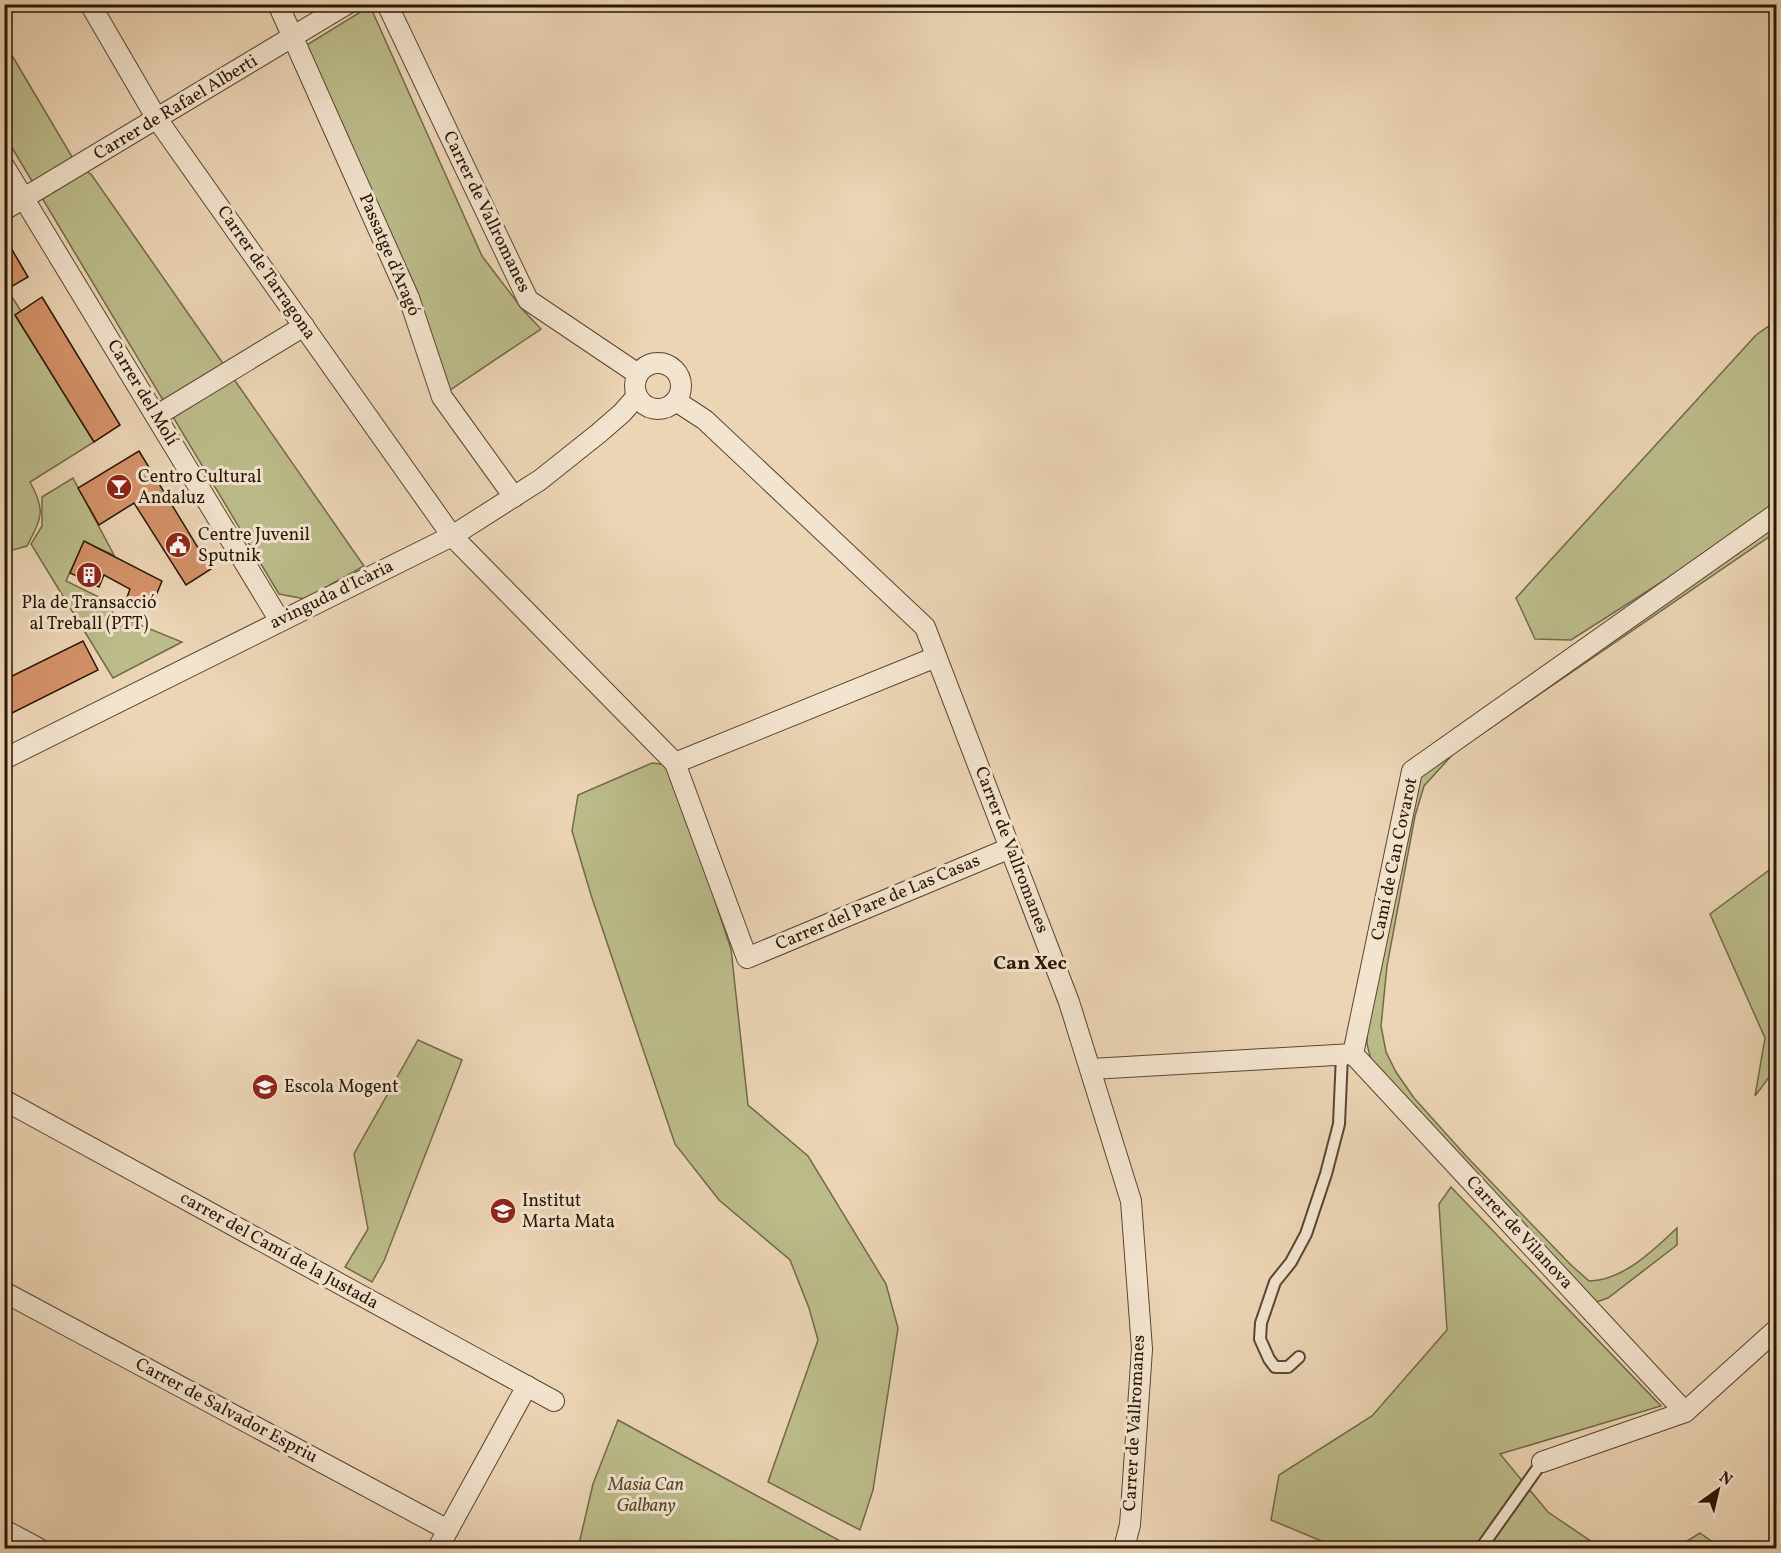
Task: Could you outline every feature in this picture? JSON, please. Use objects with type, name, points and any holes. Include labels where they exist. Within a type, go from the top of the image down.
[{"type":"street","name":"Carrer de Tarragona","points":[[90,4],[157,119],[452,536],[675,763]]},
{"type":"street","name":"Passatge d'Aragó","points":[[278,4],[410,298],[442,397],[514,496]]},
{"type":"street","name":"Carrer de Rafael Alberti","points":[[4,210],[346,4]]},
{"type":"street","name":"Carrer de Vallromanes","points":[[387,4],[528,300],[638,374]]},
{"type":"street","name":"Carrer del Molí","points":[[4,166],[280,621]]},
{"type":"street","points":[[156,416],[304,326]]},
{"type":"street","points":[[657,363],[671,367],[677,372],[681,387],[676,401],[663,409],[655,409],[641,402],[635,389],[638,374],[649,364],[657,363]]},
{"type":"street","name":"avinguda d'Icària","points":[[4,759],[452,536],[540,480],[599,433],[637,396]]},
{"type":"street","name":"Carrer de Vallromanes","points":[[676,401],[705,420],[925,627],[1069,1002],[1131,1201],[1141,1337],[1130,1525],[1124,1548]]},
{"type":"street","name":"Camí de Can Covarot","points":[[1348,1054],[1412,771],[1776,514]]},
{"type":"street","points":[[675,763],[936,657]]},
{"type":"street","name":"Carrer del Pare de Las Casas","points":[[675,763],[747,958],[1010,848]]},
{"type":"street","points":[[1091,1069],[1348,1054]]},
{"type":"street","name":"Carrer de Vilanova","points":[[1348,1054],[1685,1412]]},
{"type":"street","name":"carrer del Camí de la Justada","points":[[4,1100],[554,1401]]},
{"type":"street","name":"Carrer de Salvador Espriu","points":[[4,1292],[448,1530]]},
{"type":"street","points":[[1542,1462],[1685,1412],[1776,1330]]},
{"type":"street","points":[[438,1548],[527,1386]]},
{"type":"street","points":[[4,1530],[38,1548]]},
{"type":"lane","points":[[1299,1357],[1288,1367],[1275,1367],[1260,1340],[1261,1323],[1275,1282],[1291,1262],[1306,1234],[1329,1164],[1339,1124],[1348,1054]]},
{"type":"lane","points":[[1481,1548],[1542,1462]]},
{"type":"green space","points":[[370,6],[482,256],[523,310],[541,329],[447,392],[413,307],[418,293],[305,46]]},
{"type":"green space","points":[[4,42],[78,167],[91,174],[364,566],[305,599],[279,594],[5,136]]},
{"type":"green space","points":[[7,289],[21,311],[15,315],[94,442],[30,482],[40,507],[39,521],[27,546],[5,552],[4,291]]},
{"type":"green space","points":[[1776,321],[1776,509],[1571,640],[1535,639],[1516,598],[1756,335]]},
{"type":"green space","points":[[73,478],[114,555],[84,542],[66,581],[111,603],[113,614],[182,642],[113,678],[31,544],[42,526],[42,497]]},
{"type":"green space","points":[[1776,521],[1776,532],[1454,753],[1424,786],[1415,816],[1387,966],[1381,1026],[1386,1052],[1396,1072],[1414,1098],[1467,1157],[1589,1281],[1613,1276],[1637,1263],[1677,1228],[1677,1245],[1608,1298],[1594,1303],[1371,1060],[1367,1044],[1367,1030],[1417,782],[1436,758]]},
{"type":"green space","points":[[652,763],[670,765],[731,949],[748,1105],[808,1156],[886,1284],[898,1328],[873,1490],[860,1530],[768,1482],[818,1340],[809,1308],[790,1260],[719,1200],[675,1144],[591,895],[572,831],[578,795]]},
{"type":"green space","points":[[1776,865],[1776,1068],[1755,1096],[1765,1038],[1710,914]]},
{"type":"green space","points":[[418,1040],[462,1060],[384,1261],[372,1282],[345,1267],[368,1229],[354,1154]]},
{"type":"green space","points":[[1451,1187],[1661,1406],[1500,1454],[1548,1512],[1601,1548],[1338,1548],[1271,1520],[1279,1475],[1372,1416],[1447,1330],[1439,1204]]},
{"type":"green space","name":"Masia Can Galbany","points":[[618,1420],[853,1548],[578,1548],[593,1484]]},
{"type":"green space","points":[[1700,1533],[1721,1548],[1676,1548]]},
{"type":"building","points":[[4,236],[28,277],[4,291]]},
{"type":"building","points":[[42,297],[120,425],[94,442],[15,315]]},
{"type":"building","points":[[139,451],[211,569],[186,585],[134,503],[99,525],[78,488]]},
{"type":"building","name":"Pla de Transacció al Treball (PTT)","points":[[84,541],[162,581],[150,610],[126,600],[130,589],[104,575],[99,587],[70,573]]},
{"type":"building","points":[[83,641],[98,670],[4,717],[4,680]]},
{"type":"place","name":"Centro Cultural Andaluz","points":[[119,487]]},
{"type":"place","name":"Centre Juvenil Sputnik","points":[[178,545]]},
{"type":"place","name":"Pla de Transacció al Treball (PTT)","points":[[89,575]]},
{"type":"place","name":"Escola Mogent","points":[[265,1087]]},
{"type":"place","name":"Institut Marta Mata","points":[[503,1211]]},
{"type":"district","name":"Can Xec","points":[[1030,964]]}]
